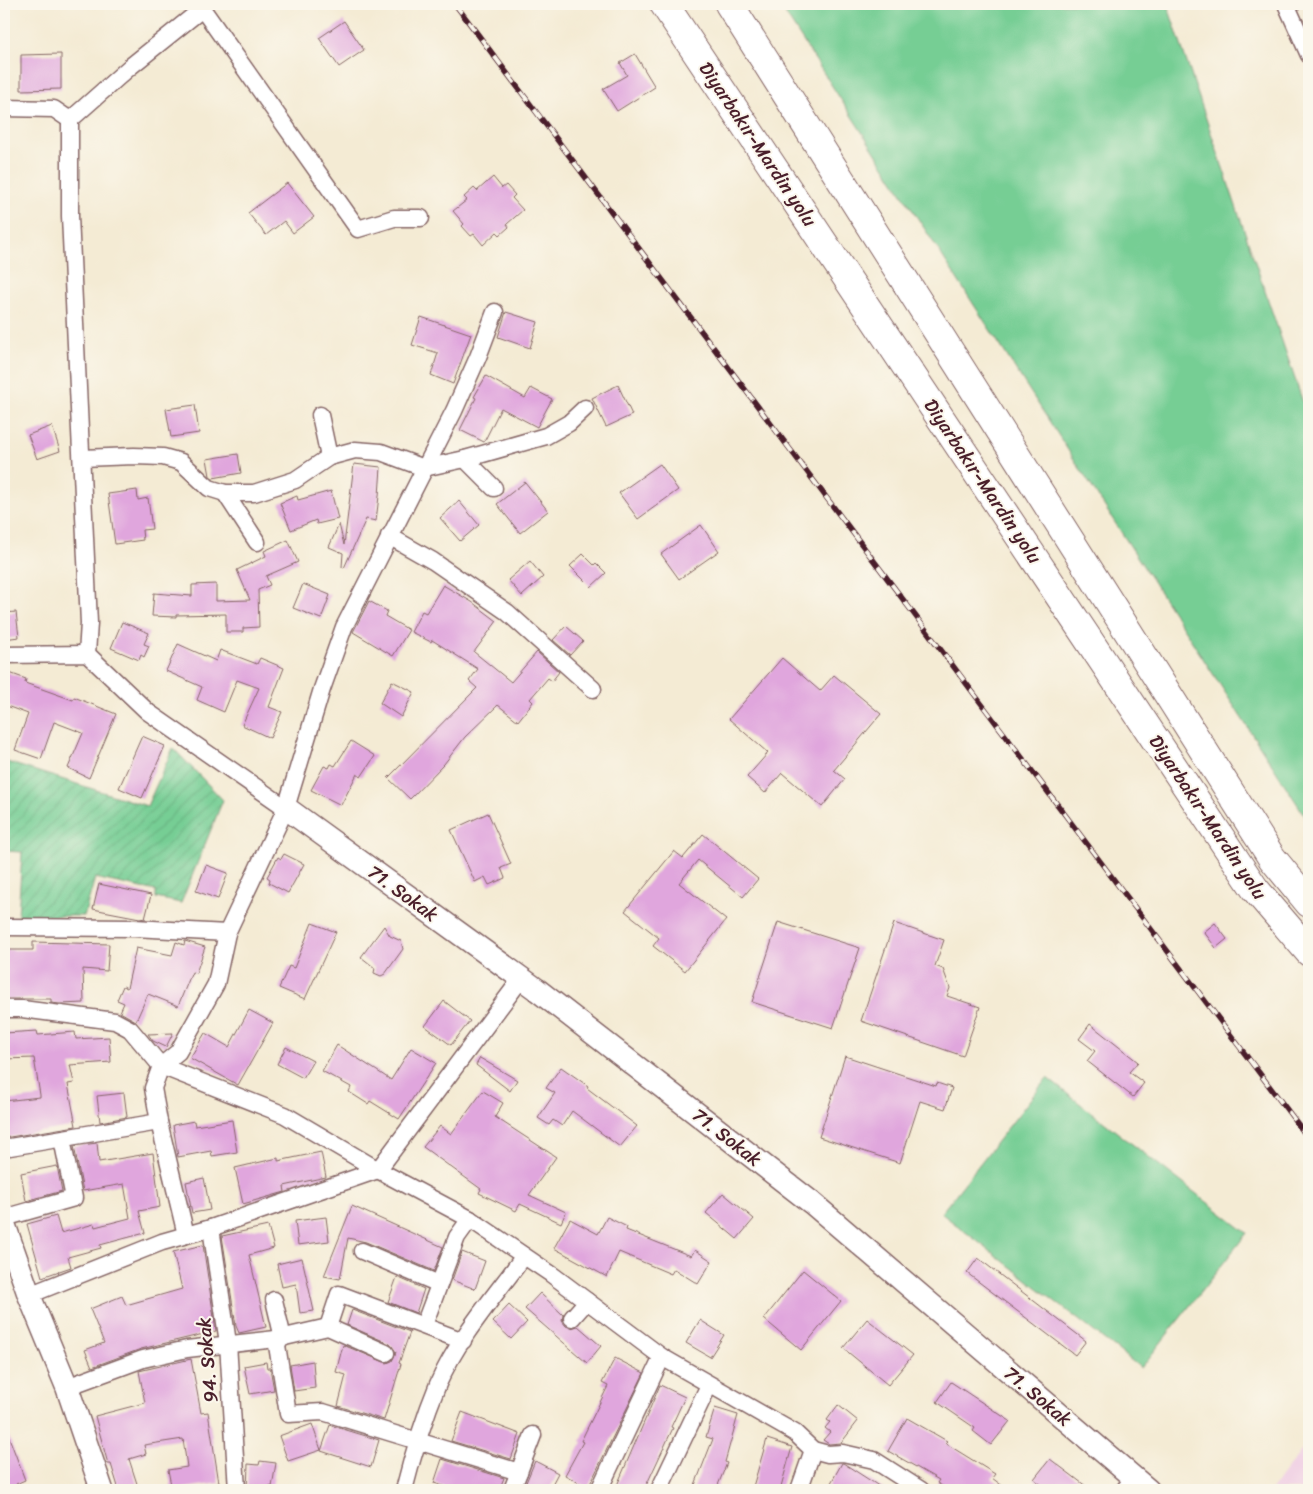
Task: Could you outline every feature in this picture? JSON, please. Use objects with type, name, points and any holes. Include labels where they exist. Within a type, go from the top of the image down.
[{"type":"highway","name":"Diyarbakır-Mardin yolu","points":[[664,4],[1249,881],[1309,952]]},
{"type":"highway","name":"Diyarbakır-Mardin yolu","points":[[728,4],[1272,858],[1309,903]]},
{"type":"street","points":[[1286,4],[1309,55]]},
{"type":"street","points":[[87,654],[89,623],[82,458],[77,401],[70,216],[70,120],[201,6],[358,229],[394,218],[421,218]]},
{"type":"street","points":[[4,108],[54,109],[70,120]]},
{"type":"street","points":[[186,1235],[159,1122],[153,1088],[161,1066],[178,1052],[216,984],[227,933],[286,808],[322,689],[344,627],[466,384],[495,312]]},
{"type":"street","points":[[82,458],[163,457],[181,462],[209,488],[225,493],[254,493],[295,480],[329,457],[355,450],[381,452],[424,468],[465,459],[546,436],[569,423],[585,408]]},
{"type":"street","points":[[320,415],[329,457]]},
{"type":"street","points":[[465,459],[494,488]]},
{"type":"street","points":[[225,493],[256,542]]},
{"type":"street","points":[[389,536],[433,561],[507,612],[593,689]]},
{"type":"street","points":[[4,655],[87,654],[148,712],[286,808]]},
{"type":"street","name":"71. Sokak","points":[[286,808],[521,979],[812,1203],[1136,1486]]},
{"type":"street","points":[[4,926],[134,928],[227,933]]},
{"type":"street","points":[[29,1295],[162,1242],[211,1228],[378,1170],[521,979]]},
{"type":"street","points":[[4,1010],[22,1009],[115,1021],[130,1030],[161,1066],[285,1115],[378,1170],[470,1219],[662,1356],[709,1385],[795,1433],[813,1450],[828,1454],[843,1453],[874,1460],[921,1490]]},
{"type":"street","points":[[4,1148],[159,1122]]},
{"type":"street","points":[[4,1218],[74,1198],[62,1139]]},
{"type":"street","points":[[424,1325],[456,1237],[470,1219]]},
{"type":"street","points":[[4,1224],[29,1295],[67,1387],[102,1490]]},
{"type":"street","name":"94. Sokak","points":[[211,1228],[228,1343],[237,1490]]},
{"type":"street","points":[[362,1251],[439,1284]]},
{"type":"street","points":[[404,1490],[418,1440],[439,1383],[463,1341],[524,1256]]},
{"type":"street","points":[[328,1327],[339,1294],[463,1341]]},
{"type":"street","points":[[274,1300],[288,1414],[323,1412],[519,1472]]},
{"type":"street","points":[[572,1318],[587,1301]]},
{"type":"street","points":[[67,1387],[143,1359],[228,1343],[279,1339],[328,1327],[386,1353]]},
{"type":"street","points":[[599,1490],[662,1356]]},
{"type":"street","points":[[659,1490],[709,1385]]},
{"type":"street","points":[[512,1490],[533,1435]]},
{"type":"street","points":[[799,1490],[813,1450]]},
{"type":"shaded area","points":[[1309,1441],[1309,1490],[1271,1490]]},
{"type":"green space","points":[[779,4],[1167,4],[1309,420],[1309,822]]},
{"type":"green space","points":[[173,748],[223,800],[181,903],[156,898],[156,891],[95,878],[84,916],[18,916],[22,852],[4,851],[4,761],[147,806]]},
{"type":"green space","points":[[1047,1078],[1247,1233],[1141,1368],[941,1213]]},
{"type":"building","points":[[344,21],[364,50],[339,67],[319,38]]},
{"type":"building","points":[[61,54],[61,89],[21,90],[21,55]]},
{"type":"building","points":[[635,54],[655,87],[617,111],[603,89],[627,75],[620,63]]},
{"type":"building","points":[[493,177],[502,188],[506,185],[515,195],[512,198],[523,210],[507,224],[509,227],[500,235],[497,232],[483,245],[474,234],[471,236],[462,226],[464,224],[453,211],[467,200],[464,197],[474,188],[477,191]]},
{"type":"building","points":[[287,183],[314,217],[293,233],[284,221],[266,235],[248,213]]},
{"type":"building","points":[[506,312],[538,322],[530,348],[498,337]]},
{"type":"building","points":[[421,317],[471,334],[453,384],[431,375],[438,353],[412,345]]},
{"type":"building","points":[[486,376],[525,398],[531,388],[552,399],[537,427],[501,408],[484,442],[460,430],[476,398],[474,397]]},
{"type":"building","points":[[618,385],[632,415],[606,427],[592,398]]},
{"type":"building","points":[[195,405],[199,433],[171,437],[166,409]]},
{"type":"building","points":[[52,426],[60,451],[37,459],[28,435]]},
{"type":"building","points":[[238,454],[241,473],[213,478],[210,476],[207,459]]},
{"type":"building","points":[[354,464],[381,467],[379,496],[376,521],[366,519],[344,568],[342,567],[343,553],[329,547],[339,524],[344,545]]},
{"type":"building","points":[[660,464],[678,490],[638,519],[619,493]]},
{"type":"building","points":[[525,482],[548,511],[520,533],[497,504]]},
{"type":"building","points":[[137,490],[138,500],[148,498],[152,529],[142,530],[143,540],[115,544],[108,494]]},
{"type":"building","points":[[331,491],[338,519],[317,524],[316,520],[291,530],[280,503],[297,496],[298,500]]},
{"type":"building","points":[[459,501],[479,525],[460,541],[440,518]]},
{"type":"building","points":[[701,525],[719,551],[679,579],[661,554]]},
{"type":"building","points":[[288,540],[298,562],[266,576],[270,585],[258,590],[259,627],[243,628],[243,632],[226,632],[226,614],[176,615],[176,617],[152,616],[154,593],[192,596],[192,585],[216,584],[216,601],[250,600],[237,570],[266,556],[264,551]]},
{"type":"building","points":[[583,554],[606,573],[591,587],[570,566]]},
{"type":"building","points":[[530,561],[543,577],[522,596],[508,580]]},
{"type":"building","points":[[303,584],[330,595],[321,619],[293,608]]},
{"type":"building","points":[[443,585],[472,602],[497,621],[474,652],[511,682],[537,652],[559,672],[552,681],[548,678],[530,699],[533,702],[518,721],[498,705],[465,737],[444,764],[410,799],[388,778],[477,688],[469,681],[478,669],[432,640],[431,642],[411,632],[422,611],[426,613]]},
{"type":"building","points":[[369,601],[387,611],[385,616],[409,630],[393,656],[353,632]]},
{"type":"building","points":[[16,612],[19,637],[4,639],[4,613]]},
{"type":"building","points":[[122,622],[149,633],[144,644],[149,646],[144,657],[141,655],[139,660],[111,648]]},
{"type":"building","points":[[566,626],[583,641],[570,655],[553,640]]},
{"type":"building","points":[[178,644],[216,661],[220,650],[257,664],[260,658],[284,668],[269,707],[282,712],[270,738],[242,725],[259,688],[237,680],[224,712],[197,700],[202,687],[166,671]]},
{"type":"building","points":[[782,658],[820,691],[834,675],[881,714],[834,770],[845,779],[822,807],[782,773],[765,793],[747,777],[768,753],[729,719]]},
{"type":"building","points":[[4,671],[26,679],[25,683],[73,700],[74,697],[116,714],[89,778],[68,768],[83,733],[54,722],[41,759],[15,750],[28,714],[4,705]]},
{"type":"building","points":[[392,681],[414,692],[401,717],[380,703]]},
{"type":"building","points":[[142,736],[165,746],[142,798],[119,788]]},
{"type":"building","points":[[351,741],[375,756],[361,777],[357,774],[341,805],[311,790],[324,766],[329,768],[331,764],[335,766]]},
{"type":"building","points":[[488,813],[511,864],[501,868],[505,878],[489,885],[485,877],[475,882],[451,830]]},
{"type":"building","points":[[703,834],[758,879],[743,897],[698,860],[679,883],[726,920],[685,971],[653,946],[659,938],[625,911],[674,851],[683,858]]},
{"type":"building","points":[[284,854],[304,864],[288,893],[269,883],[270,879],[267,877],[278,857],[281,859]]},
{"type":"building","points":[[206,865],[228,873],[218,899],[196,891]]},
{"type":"building","points":[[99,884],[151,895],[145,919],[93,909]]},
{"type":"building","points":[[778,922],[860,948],[833,1028],[752,1002]]},
{"type":"building","points":[[312,923],[336,932],[305,999],[279,988],[289,966],[294,968]]},
{"type":"building","points":[[894,923],[944,940],[935,966],[943,969],[950,988],[947,996],[980,1007],[963,1056],[861,1021]]},
{"type":"building","points":[[1215,923],[1227,939],[1216,948],[1204,932]]},
{"type":"building","points":[[384,926],[390,936],[401,941],[403,949],[385,974],[381,976],[374,973],[375,968],[361,957]]},
{"type":"building","points":[[185,941],[205,947],[196,973],[192,972],[178,1006],[148,994],[136,1021],[120,1012],[124,1003],[117,1000],[123,986],[127,988],[136,948],[172,955],[176,942],[184,945]]},
{"type":"building","points":[[33,942],[109,944],[107,971],[83,969],[84,1003],[51,1003],[51,999],[5,999],[4,950],[33,950]]},
{"type":"building","points":[[444,1001],[470,1021],[451,1045],[425,1026]]},
{"type":"building","points":[[249,1010],[273,1023],[238,1085],[190,1058],[205,1033],[229,1047]]},
{"type":"building","points":[[1090,1024],[1138,1062],[1129,1072],[1144,1083],[1133,1097],[1087,1061],[1095,1051],[1079,1039]]},
{"type":"building","points":[[37,1031],[38,1035],[75,1032],[76,1039],[109,1037],[111,1062],[70,1065],[74,1083],[68,1084],[76,1126],[4,1138],[4,1101],[40,1097],[40,1095],[34,1058],[4,1059],[4,1033]]},
{"type":"building","points":[[173,1033],[166,1047],[153,1041],[148,1034]]},
{"type":"building","points":[[337,1045],[391,1080],[411,1048],[436,1063],[399,1119],[370,1101],[368,1104],[349,1092],[351,1087],[322,1071]]},
{"type":"building","points":[[286,1047],[313,1061],[303,1078],[277,1064]]},
{"type":"building","points":[[845,1056],[936,1086],[937,1083],[952,1088],[945,1109],[920,1101],[900,1163],[819,1137]]},
{"type":"building","points":[[480,1058],[517,1080],[510,1091],[476,1065]]},
{"type":"building","points":[[561,1067],[588,1086],[587,1088],[637,1126],[620,1147],[572,1111],[562,1126],[553,1120],[549,1125],[538,1118],[555,1093],[546,1088]]},
{"type":"building","points":[[483,1091],[503,1103],[495,1117],[556,1157],[529,1195],[566,1212],[561,1223],[520,1204],[516,1211],[479,1193],[481,1189],[423,1147],[440,1126],[451,1134]]},
{"type":"building","points":[[124,1093],[127,1117],[100,1122],[97,1096]]},
{"type":"building","points":[[232,1120],[237,1152],[212,1156],[211,1151],[178,1157],[173,1125],[194,1121],[195,1126]]},
{"type":"building","points":[[97,1143],[99,1162],[153,1153],[160,1207],[139,1211],[145,1233],[100,1245],[101,1248],[68,1257],[71,1267],[42,1277],[27,1224],[56,1216],[61,1233],[94,1224],[95,1227],[130,1218],[124,1184],[83,1191],[74,1146]]},
{"type":"building","points":[[321,1152],[326,1177],[284,1186],[285,1192],[243,1204],[235,1168],[278,1158],[278,1161]]},
{"type":"building","points":[[57,1166],[62,1191],[26,1201],[21,1173]]},
{"type":"building","points":[[204,1178],[210,1210],[192,1213],[186,1182]]},
{"type":"building","points":[[723,1193],[754,1219],[737,1239],[706,1213]]},
{"type":"building","points":[[352,1206],[443,1247],[434,1271],[366,1242],[348,1238],[340,1279],[324,1276]]},
{"type":"building","points":[[326,1217],[329,1241],[298,1245],[295,1221]]},
{"type":"building","points":[[607,1217],[627,1227],[626,1230],[691,1256],[695,1250],[712,1261],[698,1284],[674,1269],[671,1274],[619,1252],[607,1277],[554,1248],[570,1219],[598,1234]]},
{"type":"building","points":[[268,1226],[274,1248],[249,1255],[266,1327],[239,1333],[236,1326],[222,1236]]},
{"type":"building","points":[[203,1245],[216,1331],[141,1349],[92,1367],[85,1350],[104,1343],[90,1309],[122,1296],[126,1305],[182,1289],[173,1252]]},
{"type":"building","points":[[462,1252],[485,1261],[475,1289],[452,1280]]},
{"type":"building","points":[[302,1258],[314,1311],[300,1313],[296,1284],[282,1287],[277,1264]]},
{"type":"building","points":[[978,1258],[1086,1341],[1075,1355],[967,1273]]},
{"type":"building","points":[[803,1270],[841,1301],[801,1350],[764,1319]]},
{"type":"building","points":[[397,1277],[424,1289],[416,1313],[388,1302]]},
{"type":"building","points":[[540,1293],[563,1315],[562,1321],[566,1326],[571,1328],[578,1326],[601,1346],[587,1363],[525,1309]]},
{"type":"building","points":[[509,1305],[527,1322],[511,1339],[493,1322]]},
{"type":"building","points":[[352,1310],[410,1332],[399,1363],[401,1364],[384,1420],[338,1406],[346,1375],[336,1372],[343,1345],[387,1363],[392,1361],[396,1352],[390,1344],[347,1325]]},
{"type":"building","points":[[867,1319],[913,1355],[888,1385],[843,1348]]},
{"type":"building","points":[[700,1320],[724,1335],[710,1357],[686,1343]]},
{"type":"building","points":[[615,1358],[644,1373],[588,1488],[565,1475],[583,1442],[581,1441],[608,1386],[602,1383]]},
{"type":"building","points":[[191,1359],[201,1413],[208,1412],[219,1483],[172,1490],[168,1470],[187,1467],[183,1439],[144,1445],[146,1454],[129,1459],[139,1490],[119,1490],[111,1464],[108,1464],[95,1416],[145,1403],[139,1371]]},
{"type":"building","points":[[313,1361],[315,1388],[294,1391],[290,1365]]},
{"type":"building","points":[[266,1362],[267,1368],[270,1368],[274,1390],[250,1394],[244,1366]]},
{"type":"building","points":[[951,1382],[1010,1421],[991,1445],[973,1431],[975,1428],[937,1402]]},
{"type":"building","points":[[660,1385],[685,1397],[671,1427],[673,1428],[644,1490],[615,1490]]},
{"type":"building","points":[[838,1405],[858,1421],[841,1443],[829,1444],[823,1440],[830,1432],[825,1428],[830,1422],[827,1420]]},
{"type":"building","points":[[715,1408],[738,1415],[725,1462],[727,1463],[716,1490],[693,1490],[713,1439],[706,1437]]},
{"type":"building","points":[[462,1412],[520,1434],[511,1459],[451,1441]]},
{"type":"building","points":[[907,1418],[947,1441],[945,1443],[995,1474],[992,1478],[1008,1490],[949,1490],[937,1483],[939,1480],[888,1451]]},
{"type":"building","points":[[4,1424],[25,1480],[16,1484],[18,1490],[4,1490]]},
{"type":"building","points":[[312,1424],[321,1450],[288,1461],[279,1436]]},
{"type":"building","points":[[330,1425],[379,1440],[371,1467],[321,1451]]},
{"type":"building","points":[[767,1439],[792,1447],[780,1490],[752,1490]]},
{"type":"building","points":[[442,1459],[504,1478],[499,1490],[456,1490],[434,1483]]},
{"type":"building","points":[[1050,1459],[1091,1490],[1048,1490],[1034,1479]]},
{"type":"building","points":[[260,1461],[276,1463],[272,1487],[269,1486],[268,1490],[247,1490],[248,1464],[259,1465]]},
{"type":"building","points":[[535,1461],[558,1473],[549,1490],[535,1490],[525,1485]]},
{"type":"building","points":[[843,1463],[885,1490],[827,1490]]},
{"type":"railway","points":[[455,4],[1309,1139]]}]
